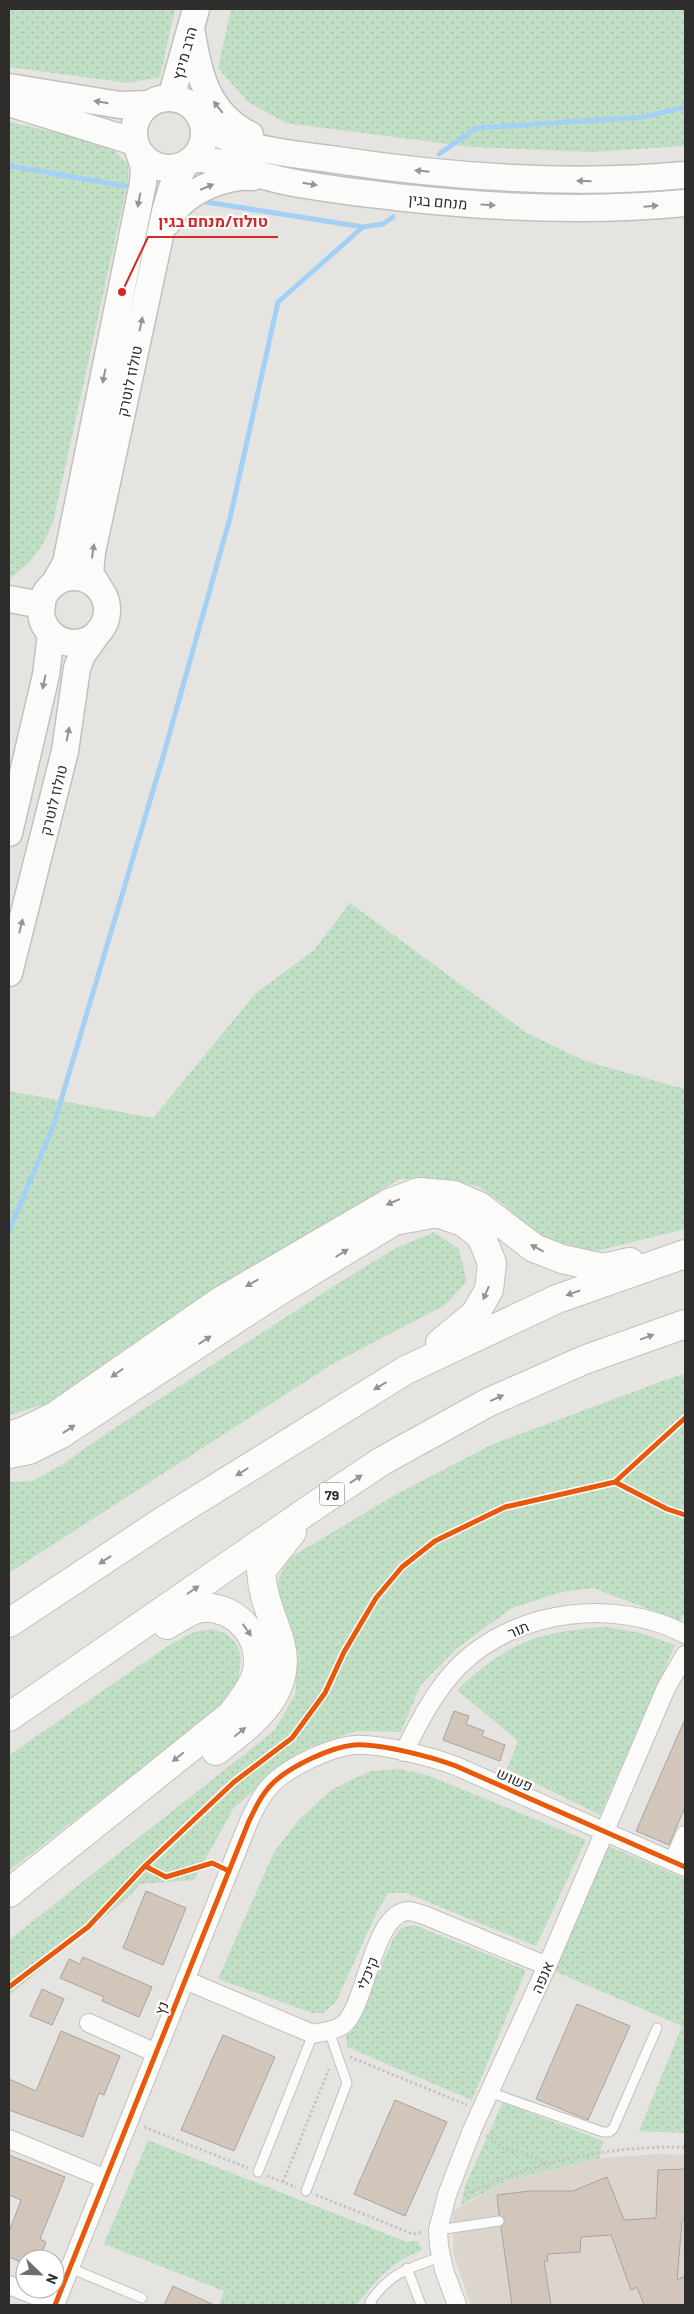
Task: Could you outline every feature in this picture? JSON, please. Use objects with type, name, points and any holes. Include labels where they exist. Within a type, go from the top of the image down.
[{"type":"highway","points":[[9,1436],[55,1416],[219,1302],[389,1203],[419,1192],[454,1195],[479,1206],[534,1248],[562,1259],[603,1268],[685,1249]]},
{"type":"highway","points":[[9,1460],[24,1455],[45,1443],[271,1296],[394,1221],[437,1213],[463,1222],[482,1236],[492,1263],[489,1290],[475,1314],[406,1370]]},
{"type":"highway","points":[[9,1623],[163,1521],[406,1370],[557,1298],[685,1254]]},
{"type":"highway","name":"79","points":[[9,1718],[313,1506],[382,1462],[487,1403],[584,1360],[685,1324]]},
{"type":"highway","points":[[9,1454],[28,1450],[45,1443]]},
{"type":"highway","points":[[9,1914],[246,1727],[269,1704],[280,1680],[282,1653],[279,1638],[262,1592],[261,1571],[313,1506]]},
{"type":"highway","points":[[9,1718],[159,1629],[199,1608],[216,1608],[236,1616],[251,1633],[256,1657],[256,1674],[248,1692],[231,1715],[9,1892]]},
{"type":"main road","name":"הרב מינץ","points":[[160,101],[194,19]]},
{"type":"main road","points":[[194,19],[197,67],[202,81],[222,113],[239,130],[286,152]]},
{"type":"main road","points":[[9,86],[120,105],[160,101],[190,104],[202,120],[205,128],[203,145],[189,162],[163,169],[154,166],[137,147],[9,103]]},
{"type":"main road","points":[[137,147],[136,122],[140,112],[160,101]]},
{"type":"main road","name":"מנחם בגין","points":[[202,120],[227,138],[286,152],[376,166],[516,179],[601,181],[685,175]]},
{"type":"main road","name":"טולוז לוטרק","points":[[48,594],[66,563],[143,183],[144,168],[137,147]]},
{"type":"main road","name":"מנחם בגין","points":[[189,162],[204,159],[282,180],[381,195],[514,207],[602,209],[685,203]]},
{"type":"main road","name":"טולוז לוטרק","points":[[104,596],[90,573],[92,552],[161,232],[172,188],[189,162]]},
{"type":"main road","points":[[161,232],[179,205],[193,193],[210,186],[246,177],[282,180]]},
{"type":"main road","points":[[82,578],[98,588],[104,596],[107,614],[99,631],[91,639],[81,643],[70,643],[60,640],[51,634],[41,615],[48,594],[62,579],[82,578]]},
{"type":"main road","points":[[9,600],[48,594]]},
{"type":"main road","name":"טולוז לוטרק","points":[[9,973],[65,751],[77,668],[82,656],[99,631]]},
{"type":"main road","points":[[9,833],[46,675],[51,634]]},
{"type":"street","name":"תור","points":[[404,1752],[422,1716],[442,1685],[462,1663],[486,1644],[513,1630],[541,1620],[590,1613],[647,1619],[685,1634]]},
{"type":"street","name":"אנפה","points":[[457,2305],[441,2257],[439,2222],[472,2130],[547,1966],[666,1688],[685,1655]]},
{"type":"street","name":"פשוש","points":[[328,1753],[354,1745],[437,1759],[679,1864]]},
{"type":"street","name":"נץ","points":[[55,2305],[249,1821],[260,1798],[275,1781],[304,1762],[328,1753]]},
{"type":"street","points":[[679,1864],[685,1835]]},
{"type":"street","name":"קיכלי","points":[[321,2032],[343,2025],[352,2013],[382,1935],[391,1920],[407,1911],[424,1915],[547,1966]]},
{"type":"street","points":[[185,1980],[321,2032]]},
{"type":"street","points":[[89,2023],[156,2053]]},
{"type":"street","points":[[9,2139],[106,2179]]},
{"type":"street","points":[[9,2285],[55,2305]]},
{"type":"lane","points":[[490,2092],[602,2132],[609,2132],[613,2129],[657,2028]]},
{"type":"lane","points":[[258,2172],[321,2032],[336,2052],[347,2083],[306,2191]]},
{"type":"lane","points":[[439,2222],[500,2221]]},
{"type":"lane","points":[[372,2305],[370,2302],[391,2277],[407,2268],[441,2257]]},
{"type":"lane","points":[[70,2268],[142,2298]]},
{"type":"lane","points":[[407,2268],[421,2305]]},
{"type":"path","points":[[283,2182],[336,2052],[481,2110]]},
{"type":"path","points":[[129,2121],[413,2234],[439,2222],[464,2196],[501,2178],[549,2163],[621,2148],[685,2147]]},
{"type":"path","points":[[472,2130],[493,2139],[502,2148],[522,2152],[549,2163]]},
{"type":"shaded area","points":[[658,2154],[685,2155],[685,2305],[471,2305],[453,2253],[453,2211],[509,2180],[600,2158]]},
{"type":"green space","points":[[9,9],[175,9],[160,77],[128,83],[9,67]]},
{"type":"green space","points":[[231,9],[685,9],[685,146],[592,152],[471,147],[286,123],[248,102],[218,68]]},
{"type":"green space","points":[[9,122],[89,140],[116,152],[128,165],[128,181],[54,518],[47,536],[37,553],[25,567],[9,579]]},
{"type":"green space","points":[[350,903],[527,1033],[585,1061],[685,1089],[685,1229],[584,1254],[549,1241],[530,1229],[506,1206],[477,1186],[437,1179],[399,1179],[59,1400],[9,1415],[9,1091],[153,1118],[256,993],[313,951]]},
{"type":"green space","points":[[434,1232],[459,1249],[467,1281],[445,1305],[334,1363],[9,1573],[9,1482],[32,1481],[60,1466],[113,1429],[334,1286],[394,1249]]},
{"type":"green space","points":[[685,1374],[685,1612],[680,1621],[593,1588],[562,1592],[512,1608],[456,1649],[420,1686],[401,1732],[356,1731],[308,1748],[269,1777],[233,1809],[194,1880],[140,1884],[130,1896],[9,1995],[9,1940],[275,1730],[295,1695],[298,1652],[280,1614],[278,1580],[288,1559],[393,1496],[493,1444]]},
{"type":"green space","points":[[607,1627],[641,1633],[675,1645],[600,1815],[507,1769],[518,1741],[457,1690],[492,1660],[525,1642],[562,1632]]},
{"type":"green space","points":[[211,1629],[225,1633],[236,1643],[241,1657],[238,1681],[230,1696],[197,1725],[9,1871],[9,1755],[171,1644],[194,1632]]},
{"type":"green space","points":[[400,1769],[427,1775],[586,1840],[536,1946],[406,1893],[388,1893],[376,1914],[336,2002],[323,2013],[312,2013],[218,1979],[274,1852],[298,1821],[331,1790],[370,1771]]},
{"type":"green space","points":[[606,1845],[685,1879],[685,2133],[639,2131],[682,2026],[554,1971]]},
{"type":"green space","points":[[414,1925],[526,1970],[472,2100],[347,2047],[346,2034],[352,2032],[393,1939],[401,1928]]},
{"type":"green space","points":[[503,2102],[603,2141],[600,2158],[509,2180],[461,2205],[465,2186]]},
{"type":"green space","points":[[148,2140],[407,2242],[417,2241],[423,2250],[401,2260],[385,2272],[356,2305],[219,2305],[224,2291],[104,2244]]},
{"type":"building","points":[[454,1711],[469,1716],[466,1724],[484,1731],[482,1736],[505,1745],[500,1761],[443,1740]]},
{"type":"building","points":[[685,1719],[685,1807],[669,1845],[636,1831]]},
{"type":"building","points":[[146,1891],[186,1908],[163,1965],[123,1948]]},
{"type":"building","points":[[83,1957],[152,1987],[139,2017],[102,2001],[104,1997],[60,1978],[69,1959],[80,1964]]},
{"type":"building","points":[[42,1989],[64,1999],[52,2025],[30,2016]]},
{"type":"building","points":[[577,2004],[630,2026],[588,2120],[536,2099]]},
{"type":"building","points":[[61,2031],[120,2056],[104,2095],[99,2093],[83,2137],[9,2110],[9,2079],[36,2091]]},
{"type":"building","points":[[223,2035],[275,2057],[234,2151],[181,2130]]},
{"type":"building","points":[[395,2100],[447,2122],[405,2216],[354,2194]]},
{"type":"building","points":[[9,2155],[65,2177],[40,2239],[46,2242],[43,2249],[15,2249],[15,2260],[9,2257],[9,2232],[21,2200],[9,2195]]},
{"type":"building","points":[[685,2169],[685,2220],[682,2221],[677,2280],[685,2276],[685,2305],[644,2305],[637,2287],[631,2290],[611,2235],[581,2237],[580,2252],[547,2254],[548,2261],[544,2261],[551,2305],[512,2305],[501,2227],[505,2221],[499,2215],[497,2195],[530,2191],[573,2191],[607,2177],[624,2220],[656,2218],[658,2170]]},
{"type":"building","points":[[173,2286],[214,2305],[164,2305]]},
{"type":"waterway","points":[[439,154],[476,128],[644,117],[685,107]]},
{"type":"waterway","points":[[9,166],[132,187]]},
{"type":"waterway","points":[[206,202],[363,227]]},
{"type":"waterway","points":[[9,1231],[54,1124],[163,757],[230,518],[278,302],[363,227],[383,224],[393,217]]},
{"type":"cycle path","points":[[9,1987],[88,1927],[145,1866],[234,1782],[292,1738],[325,1693],[344,1652],[376,1598],[402,1567],[435,1541],[505,1507],[615,1482],[685,1418]]},
{"type":"cycle path","points":[[615,1482],[667,1509],[685,1515]]},
{"type":"cycle path","points":[[55,2305],[249,1821],[266,1791],[281,1776],[312,1758],[334,1749],[365,1745],[405,1751],[456,1766],[685,1867]]},
{"type":"cycle path","points":[[145,1866],[166,1877],[212,1863],[229,1871]]},
{"type":"place","name":"טולוז/מנחם בגין","points":[[122,292]]}]
